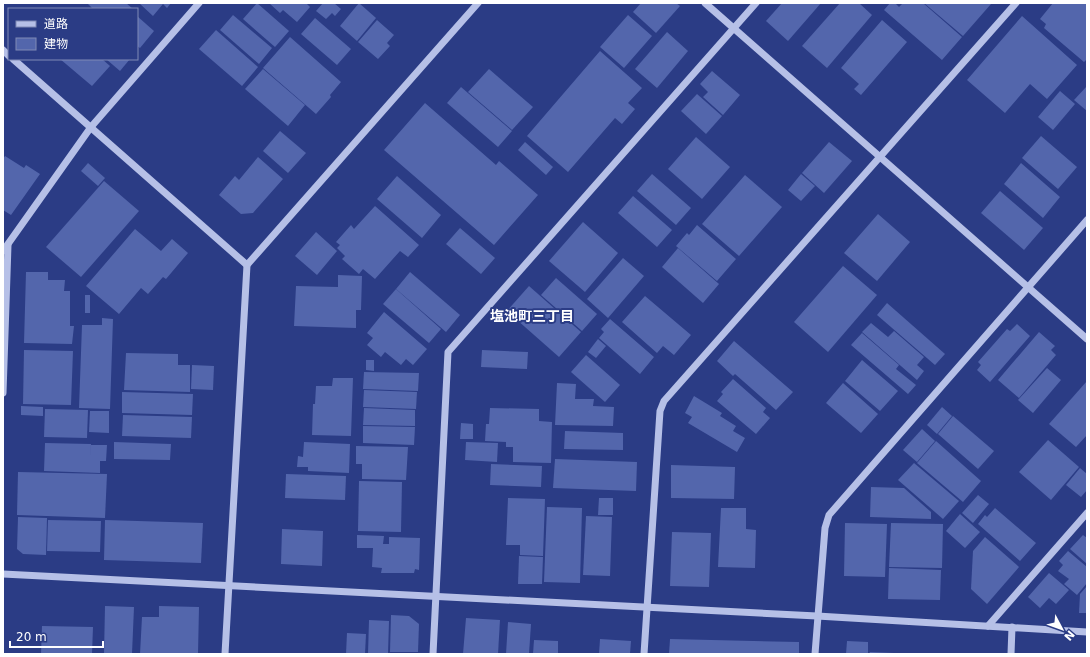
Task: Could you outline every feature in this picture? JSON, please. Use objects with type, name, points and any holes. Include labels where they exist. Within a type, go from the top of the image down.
[{"type":"street","points":[[3,251],[90,127],[200,3]]},
{"type":"street","points":[[225,654],[247,265],[478,3]]},
{"type":"street","points":[[705,3],[1087,339]]},
{"type":"street","points":[[433,654],[448,352],[756,3]]},
{"type":"street","points":[[644,654],[660,411],[664,401],[1016,3]]},
{"type":"street","points":[[14,60],[247,265]]},
{"type":"street","points":[[815,654],[825,528],[829,515],[1087,220]]},
{"type":"street","points":[[3,393],[8,245]]},
{"type":"street","points":[[988,626],[1087,513]]},
{"type":"street","points":[[3,574],[817,616],[1087,632]]},
{"type":"street","points":[[1010,654],[1012,627]]},
{"type":"building","points":[[126,3],[132,8],[92,8],[88,4]]},
{"type":"building","points":[[139,3],[171,3],[167,8],[163,4],[153,16]]},
{"type":"building","points":[[257,3],[289,31],[275,47],[243,19]]},
{"type":"building","points":[[269,3],[306,3],[310,7],[297,22],[283,10],[280,13]]},
{"type":"building","points":[[323,3],[334,3],[341,9],[335,16],[332,13],[326,19],[316,11]]},
{"type":"building","points":[[359,3],[376,18],[357,41],[340,26]]},
{"type":"building","points":[[641,3],[676,3],[680,6],[656,33],[633,12]]},
{"type":"building","points":[[782,3],[821,3],[788,41],[766,21]]},
{"type":"building","points":[[840,3],[859,3],[872,15],[827,68],[802,46]]},
{"type":"building","points":[[890,3],[895,3],[899,7],[903,3],[923,3],[962,37],[942,60],[884,10]]},
{"type":"building","points":[[924,3],[989,3],[991,4],[963,36]]},
{"type":"building","points":[[1053,3],[1087,3],[1087,59],[1084,62],[1044,28],[1046,24],[1040,19]]},
{"type":"building","points":[[233,15],[272,48],[259,64],[220,30]]},
{"type":"building","points":[[628,15],[652,36],[624,68],[600,47]]},
{"type":"building","points":[[1022,16],[1077,65],[1047,99],[1030,84],[1005,113],[967,80]]},
{"type":"building","points":[[138,17],[154,31],[140,48],[138,47]]},
{"type":"building","points":[[315,18],[351,49],[337,65],[301,34]]},
{"type":"building","points":[[377,20],[394,35],[387,43],[390,46],[378,59],[358,42]]},
{"type":"building","points":[[882,20],[907,42],[861,95],[854,89],[859,84],[841,68]]},
{"type":"building","points":[[216,30],[258,67],[242,86],[199,49]]},
{"type":"building","points":[[667,32],[688,51],[657,88],[635,69]]},
{"type":"building","points":[[290,37],[341,82],[330,95],[331,97],[316,114],[263,68]]},
{"type":"building","points":[[600,51],[642,88],[628,103],[635,109],[622,124],[615,118],[568,172],[527,136]]},
{"type":"building","points":[[61,60],[103,60],[110,66],[92,86]]},
{"type":"building","points":[[107,60],[129,60],[120,71]]},
{"type":"building","points":[[263,69],[305,105],[288,126],[245,89]]},
{"type":"building","points":[[489,69],[533,107],[512,130],[468,92]]},
{"type":"building","points":[[712,71],[740,95],[723,115],[703,97],[708,92],[700,84]]},
{"type":"building","points":[[1087,86],[1087,111],[1074,100]]},
{"type":"building","points":[[461,87],[512,131],[498,147],[447,103]]},
{"type":"building","points":[[1060,91],[1075,104],[1053,130],[1038,117]]},
{"type":"building","points":[[697,94],[722,116],[706,134],[681,111]]},
{"type":"building","points":[[425,103],[496,165],[499,161],[538,195],[494,245],[384,150]]},
{"type":"building","points":[[280,131],[306,153],[288,173],[263,151]]},
{"type":"building","points":[[1041,136],[1077,167],[1058,189],[1022,158]]},
{"type":"building","points":[[696,137],[730,167],[702,199],[668,169]]},
{"type":"building","points":[[525,142],[553,167],[546,175],[518,150]]},
{"type":"building","points":[[829,142],[852,161],[824,193],[802,173]]},
{"type":"building","points":[[5,156],[24,168],[26,165],[40,174],[11,215],[3,210],[3,159]]},
{"type":"building","points":[[258,157],[283,179],[253,213],[241,214],[219,195],[235,176],[239,180]]},
{"type":"building","points":[[88,163],[105,178],[98,186],[81,171]]},
{"type":"building","points":[[1021,163],[1060,197],[1043,218],[1004,184]]},
{"type":"building","points":[[652,174],[691,208],[676,225],[637,191]]},
{"type":"building","points":[[801,174],[815,186],[801,201],[788,190]]},
{"type":"building","points":[[745,175],[782,207],[739,256],[702,224]]},
{"type":"building","points":[[397,176],[441,215],[422,238],[377,199]]},
{"type":"building","points":[[104,181],[139,211],[81,277],[46,247]]},
{"type":"building","points":[[1000,191],[1043,228],[1024,250],[981,213]]},
{"type":"building","points":[[633,196],[672,230],[657,247],[618,213]]},
{"type":"building","points":[[375,206],[419,245],[408,257],[400,251],[375,279],[363,269],[359,274],[342,259],[345,256],[337,248],[340,245],[336,242],[351,225],[354,229]]},
{"type":"building","points":[[878,214],[910,242],[877,281],[844,253]]},
{"type":"building","points":[[583,222],[618,253],[585,292],[549,261]]},
{"type":"building","points":[[697,225],[736,259],[717,281],[676,246],[687,233],[689,235]]},
{"type":"building","points":[[460,228],[495,258],[481,274],[446,244]]},
{"type":"building","points":[[135,229],[161,251],[172,239],[188,253],[166,279],[163,277],[148,294],[141,288],[119,314],[86,286]]},
{"type":"building","points":[[316,232],[337,251],[317,275],[295,256]]},
{"type":"building","points":[[678,248],[719,284],[703,303],[662,267]]},
{"type":"building","points":[[623,258],[644,276],[608,318],[587,299]]},
{"type":"building","points":[[843,266],[877,295],[828,352],[794,322]]},
{"type":"building","points":[[26,272],[48,272],[48,280],[65,280],[64,291],[70,291],[70,326],[74,326],[72,344],[24,343]]},
{"type":"building","points":[[410,272],[460,315],[446,332],[396,289]]},
{"type":"building","points":[[338,275],[362,276],[361,310],[356,310],[356,328],[294,326],[296,286],[338,287]]},
{"type":"building","points":[[556,278],[597,314],[582,331],[541,295]]},
{"type":"building","points":[[529,286],[581,332],[559,357],[507,311]]},
{"type":"building","points":[[396,289],[441,329],[429,343],[383,304]]},
{"type":"building","points":[[85,295],[90,295],[90,313],[85,313]]},
{"type":"building","points":[[645,296],[691,335],[674,355],[663,346],[657,353],[622,322]]},
{"type":"building","points":[[887,303],[945,354],[935,365],[877,315]]},
{"type":"building","points":[[384,312],[427,349],[413,365],[406,359],[401,365],[385,352],[381,357],[367,345],[373,338],[367,333]]},
{"type":"building","points":[[102,318],[113,319],[110,409],[79,408],[82,325],[102,325]]},
{"type":"building","points":[[610,319],[654,357],[640,374],[599,338],[604,332],[601,329]]},
{"type":"building","points":[[871,323],[888,337],[894,331],[924,357],[917,365],[924,371],[917,380],[862,332]]},
{"type":"building","points":[[1017,324],[1030,336],[990,382],[977,370],[981,365],[978,362],[1007,329],[1010,331]]},
{"type":"building","points":[[1039,332],[1055,346],[1051,350],[1056,355],[1019,398],[998,380]]},
{"type":"building","points":[[862,333],[899,365],[896,369],[916,385],[908,394],[851,345]]},
{"type":"building","points":[[598,339],[606,346],[596,358],[588,352]]},
{"type":"building","points":[[734,341],[793,392],[776,410],[735,374],[733,376],[717,361]]},
{"type":"building","points":[[24,350],[73,351],[71,405],[23,404]]},
{"type":"building","points":[[482,350],[528,352],[527,369],[481,367]]},
{"type":"building","points":[[126,353],[178,354],[178,365],[190,365],[190,392],[124,390]]},
{"type":"building","points":[[586,355],[620,385],[605,402],[571,372]]},
{"type":"building","points":[[366,360],[374,360],[374,371],[366,370]]},
{"type":"building","points":[[862,360],[898,391],[880,411],[845,381]]},
{"type":"building","points":[[192,365],[214,366],[213,390],[191,389]]},
{"type":"building","points":[[1047,368],[1061,380],[1033,413],[1018,400]]},
{"type":"building","points":[[364,372],[419,373],[418,391],[363,389]]},
{"type":"building","points":[[333,378],[353,378],[351,436],[312,435],[313,404],[315,404],[316,386],[332,386]]},
{"type":"building","points":[[733,379],[766,408],[763,412],[770,418],[756,434],[717,401],[723,394],[721,392]]},
{"type":"building","points":[[1087,381],[1087,435],[1076,447],[1049,424]]},
{"type":"building","points":[[557,383],[576,384],[575,399],[594,399],[593,406],[614,407],[613,426],[555,425]]},
{"type":"building","points":[[843,383],[878,414],[861,433],[826,403]]},
{"type":"building","points":[[364,390],[417,392],[416,409],[363,407]]},
{"type":"building","points":[[122,392],[193,394],[192,415],[122,413]]},
{"type":"building","points":[[694,396],[722,413],[720,416],[736,426],[733,431],[745,438],[737,452],[688,423],[692,417],[685,413]]},
{"type":"building","points":[[21,406],[43,407],[43,416],[21,415]]},
{"type":"building","points":[[942,407],[952,416],[937,434],[927,425]]},
{"type":"building","points":[[364,408],[415,410],[415,426],[363,425]]},
{"type":"building","points":[[490,408],[539,409],[539,421],[552,422],[551,463],[513,462],[513,447],[506,447],[506,442],[485,441],[486,424],[489,424]]},
{"type":"building","points":[[45,409],[88,410],[87,438],[44,437]]},
{"type":"building","points":[[90,411],[109,411],[109,433],[89,432]]},
{"type":"building","points":[[123,415],[192,417],[191,438],[122,436]]},
{"type":"building","points":[[953,416],[994,451],[978,469],[938,434]]},
{"type":"building","points":[[461,423],[473,424],[473,439],[460,439]]},
{"type":"building","points":[[363,426],[415,427],[414,445],[363,443]]},
{"type":"building","points":[[922,429],[935,441],[917,462],[903,450]]},
{"type":"building","points":[[565,431],[623,433],[623,450],[564,449]]},
{"type":"building","points":[[1048,440],[1079,467],[1051,500],[1019,472]]},
{"type":"building","points":[[936,441],[981,481],[963,502],[917,463]]},
{"type":"building","points":[[114,442],[171,444],[170,460],[114,459]]},
{"type":"building","points":[[304,442],[350,444],[349,473],[308,471],[308,467],[297,467],[298,456],[303,457]]},
{"type":"building","points":[[466,442],[498,443],[497,462],[465,460]]},
{"type":"building","points":[[45,443],[91,444],[90,463],[91,445],[107,445],[106,461],[100,461],[100,473],[44,471]]},
{"type":"building","points":[[356,446],[408,447],[406,480],[362,479],[362,464],[356,464]]},
{"type":"building","points":[[555,459],[637,462],[636,491],[553,488]]},
{"type":"building","points":[[914,463],[959,501],[943,519],[898,480]]},
{"type":"building","points":[[491,464],[542,466],[541,487],[490,485]]},
{"type":"building","points":[[671,465],[735,467],[734,499],[671,498]]},
{"type":"building","points":[[1080,468],[1087,474],[1087,490],[1081,497],[1066,485]]},
{"type":"building","points":[[18,472],[107,474],[105,518],[17,515]]},
{"type":"building","points":[[286,474],[346,476],[345,500],[285,498]]},
{"type":"building","points":[[359,481],[402,482],[401,532],[358,531]]},
{"type":"building","points":[[871,487],[904,488],[931,512],[931,519],[870,517]]},
{"type":"building","points":[[978,495],[989,504],[973,523],[962,513]]},
{"type":"building","points":[[508,498],[545,499],[543,556],[520,555],[520,545],[506,545]]},
{"type":"building","points":[[599,498],[613,498],[613,515],[598,515]]},
{"type":"building","points":[[547,507],[582,508],[580,583],[544,582]]},
{"type":"building","points":[[721,508],[746,508],[746,529],[756,530],[755,568],[718,567]]},
{"type":"building","points":[[995,508],[1036,543],[1020,561],[978,524],[985,515],[987,517]]},
{"type":"building","points":[[960,514],[980,532],[965,548],[946,531]]},
{"type":"building","points":[[586,516],[612,517],[610,576],[583,575]]},
{"type":"building","points":[[18,517],[47,518],[46,555],[23,554],[17,549]]},
{"type":"building","points":[[48,520],[101,521],[100,552],[47,551]]},
{"type":"building","points":[[105,520],[203,523],[201,563],[104,560]]},
{"type":"building","points":[[845,523],[887,524],[885,577],[844,576]]},
{"type":"building","points":[[891,523],[943,524],[942,568],[889,567]]},
{"type":"building","points":[[282,529],[323,531],[322,566],[281,564]]},
{"type":"building","points":[[672,532],[711,533],[709,587],[670,586]]},
{"type":"building","points":[[357,535],[384,536],[383,544],[389,544],[389,537],[420,538],[419,570],[415,569],[414,573],[381,573],[382,568],[372,567],[373,548],[357,548]]},
{"type":"building","points":[[1083,535],[1087,538],[1087,564],[1070,549]]},
{"type":"building","points":[[985,537],[1019,567],[987,604],[971,589],[973,551]]},
{"type":"building","points":[[1068,551],[1087,567],[1087,583],[1077,595],[1064,584],[1069,579],[1058,571],[1063,565],[1059,561]]},
{"type":"building","points":[[519,556],[543,557],[542,584],[518,584]]},
{"type":"building","points":[[889,568],[941,570],[940,600],[888,599]]},
{"type":"building","points":[[1049,573],[1069,590],[1056,604],[1049,598],[1040,608],[1028,597]]},
{"type":"building","points":[[1087,586],[1087,613],[1079,613],[1080,594]]},
{"type":"building","points":[[105,606],[134,607],[132,654],[104,654]]},
{"type":"building","points":[[159,606],[199,607],[198,654],[140,654],[142,617],[159,617]]},
{"type":"building","points":[[391,615],[409,616],[419,624],[418,652],[390,652]]},
{"type":"building","points":[[466,618],[500,620],[498,654],[463,654]]},
{"type":"building","points":[[369,620],[389,621],[388,654],[368,654]]},
{"type":"building","points":[[508,622],[531,624],[529,654],[506,654]]},
{"type":"building","points":[[42,626],[93,627],[92,654],[41,654]]},
{"type":"building","points":[[347,633],[366,634],[365,654],[346,654]]},
{"type":"building","points":[[600,639],[631,641],[630,654],[599,654]]},
{"type":"building","points":[[670,639],[799,642],[799,654],[669,654]]},
{"type":"building","points":[[534,640],[558,641],[558,654],[533,654]]},
{"type":"building","points":[[847,641],[868,642],[868,654],[846,654]]},
{"type":"building","points":[[870,652],[894,653],[894,654],[869,654]]},
{"type":"district","name":"塩池町三丁目","points":[[532,316]]}]
